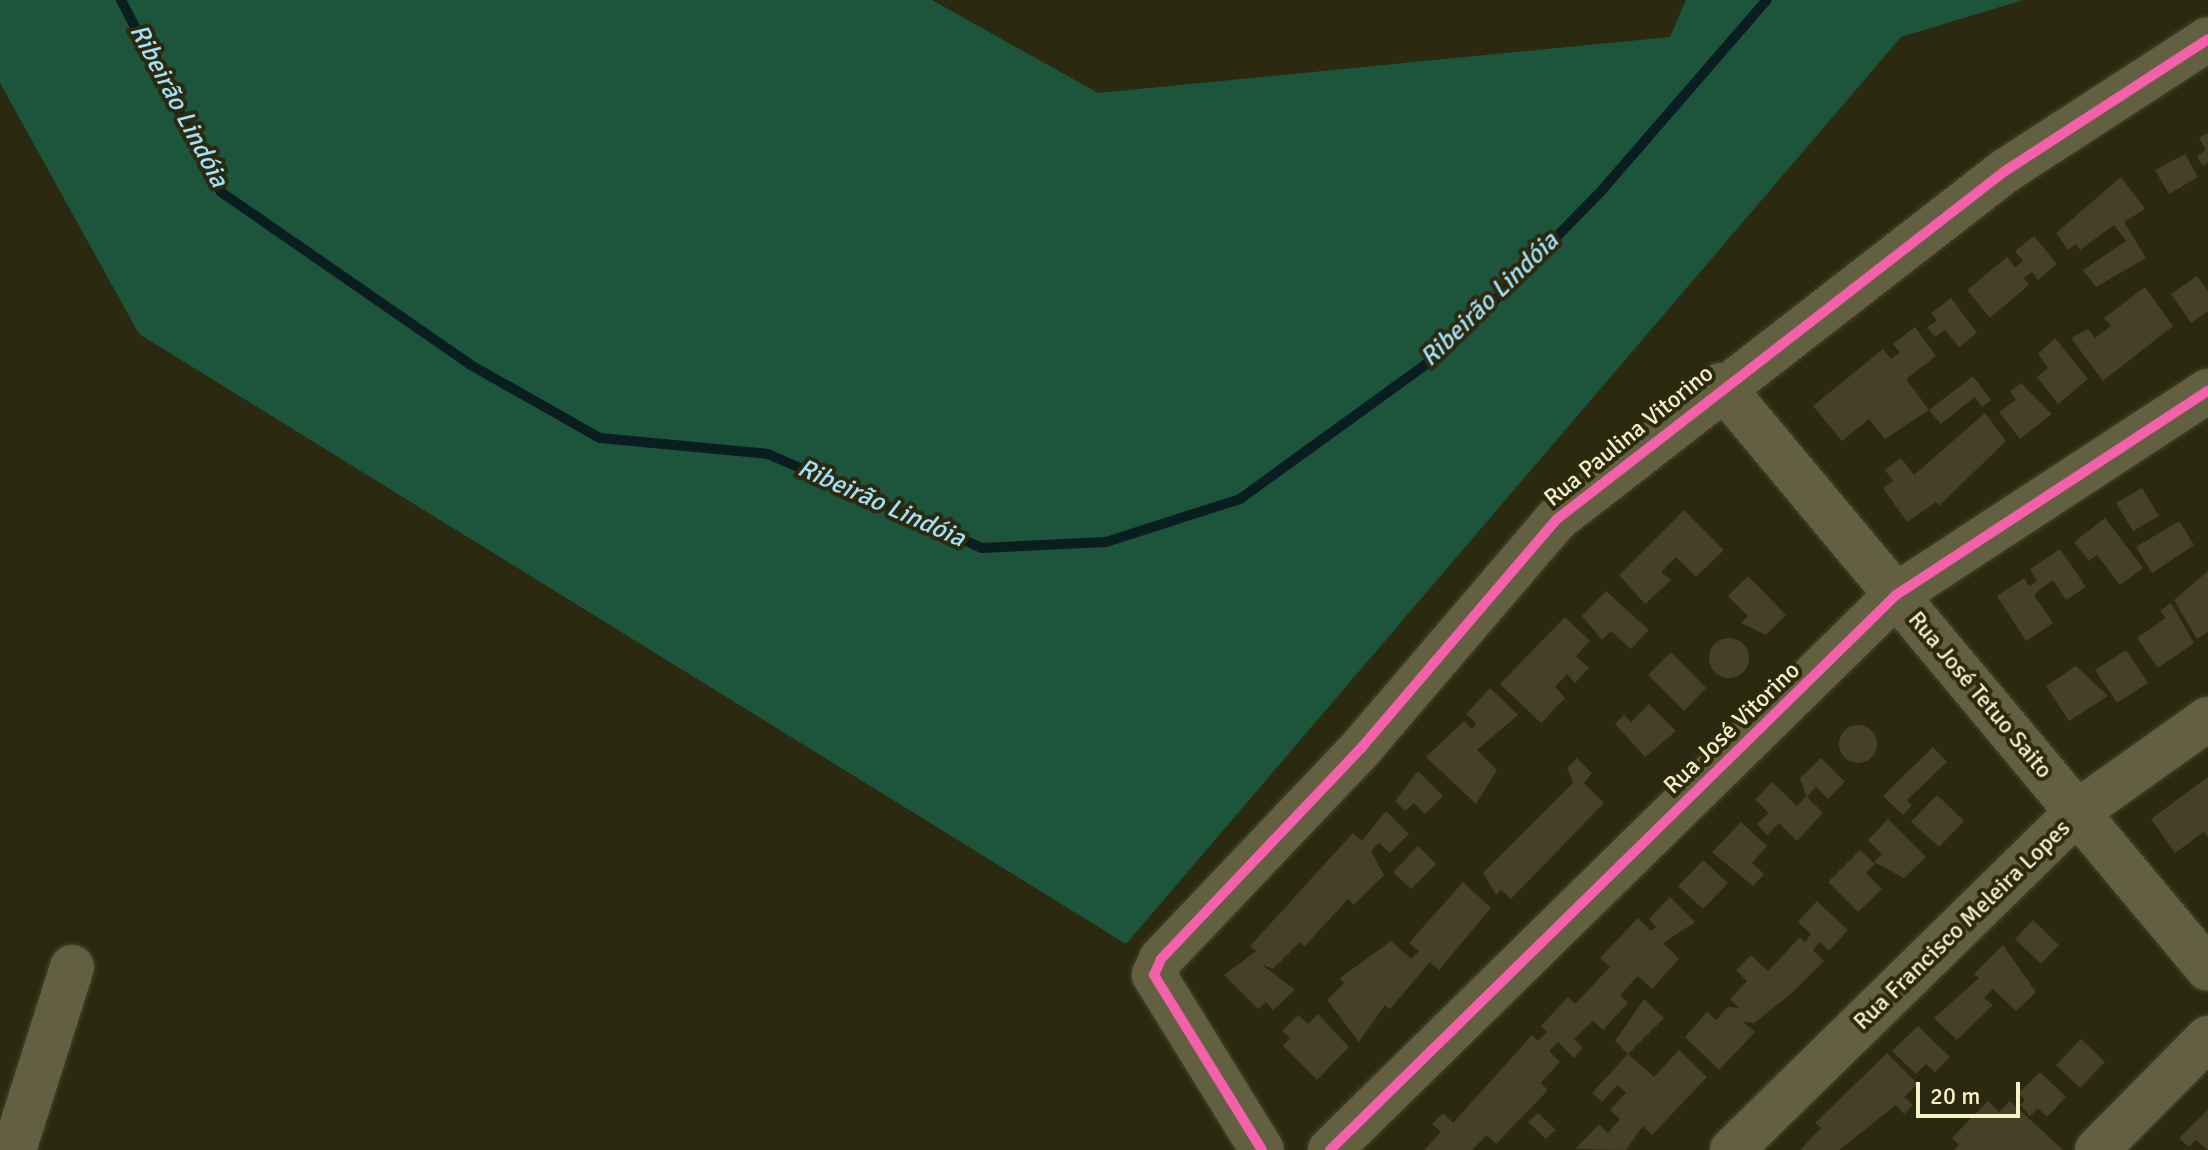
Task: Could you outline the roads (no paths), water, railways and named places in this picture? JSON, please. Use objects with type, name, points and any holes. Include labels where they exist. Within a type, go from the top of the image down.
[{"type":"street","name":"Rua Paulina Vitorino","points":[[1262,1150],[1154,975],[1161,959],[1362,747],[1557,519],[1721,385],[2005,171],[2208,39]]},
{"type":"street","name":"Rua José Tetuo Saito","points":[[1721,385],[2208,969]]},
{"type":"street","name":"Rua José Vitorino","points":[[1330,1150],[1896,595],[2208,391]]},
{"type":"street","name":"Rua Francisco Meleira Lopes","points":[[1732,1150],[2077,812],[2208,719]]},
{"type":"street","points":[[14,1150],[72,967]]},
{"type":"street","points":[[2097,1150],[2208,1038]]},
{"type":"waterway","name":"Ribeirão Lindóia","points":[[121,0],[221,192],[469,364],[600,438],[768,454],[982,548],[1106,542],[1240,499],[1447,349],[1603,189],[1767,0]]}]
